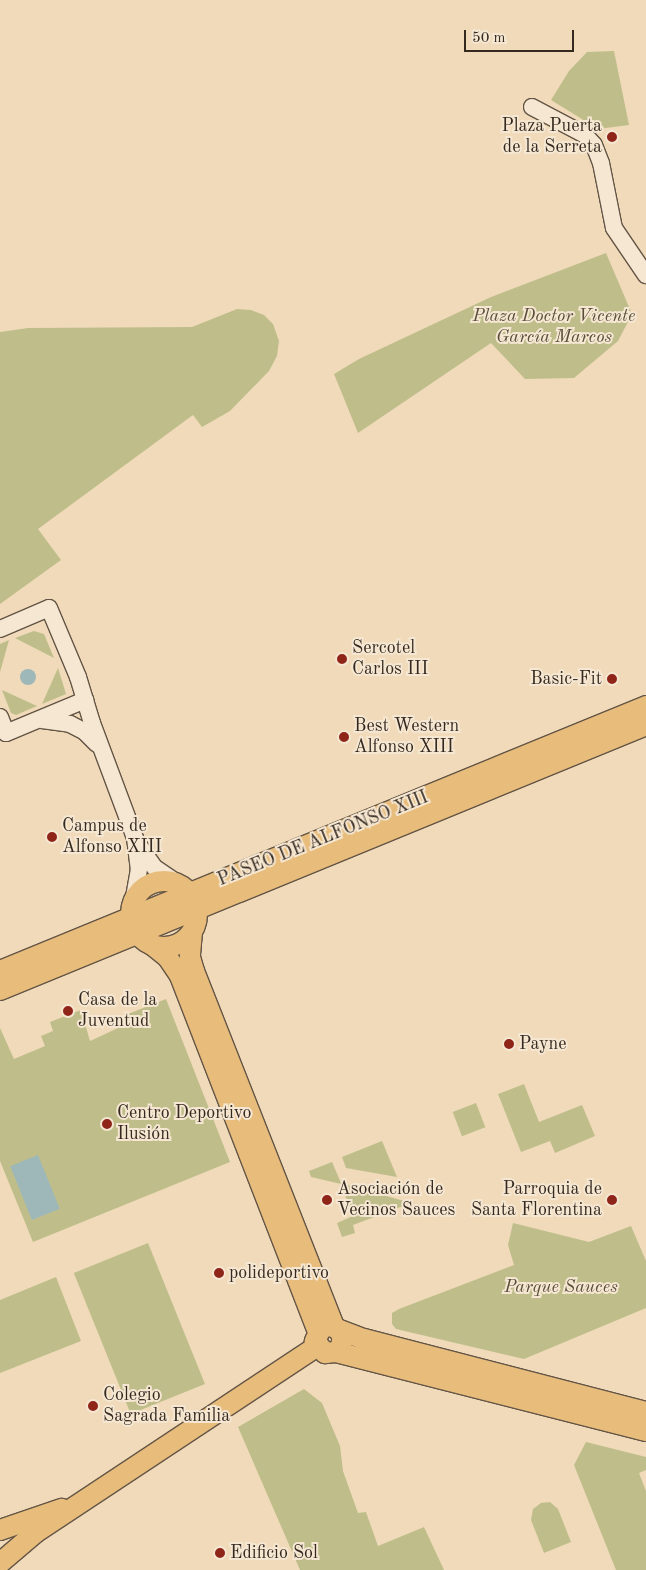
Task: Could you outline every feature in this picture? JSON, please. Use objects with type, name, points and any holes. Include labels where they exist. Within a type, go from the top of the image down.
[{"type":"main road","name":"PASEO DE ALFONSO XIII","points":[[0,990],[138,925],[189,896],[646,706]]},
{"type":"main road","name":"PASEO DE ALFONSO XIII","points":[[189,896],[646,726]]},
{"type":"main road","points":[[138,925],[149,884],[166,881],[189,896],[192,932],[190,957],[194,971],[324,1305],[327,1333],[325,1353],[336,1352],[646,1431]]},
{"type":"main road","name":"PASEO DE ALFONSO XIII","points":[[0,971],[138,925]]},
{"type":"main road","points":[[138,925],[173,946],[192,932]]},
{"type":"main road","points":[[138,925],[168,958],[180,976],[327,1333]]},
{"type":"main road","points":[[324,1305],[364,1340]]},
{"type":"main road","points":[[0,1563],[18,1545],[327,1333],[364,1340],[646,1412]]},
{"type":"main road","points":[[0,1530],[82,1502]]},
{"type":"street","points":[[532,107],[584,135],[594,145],[601,162],[614,228],[646,275]]},
{"type":"street","points":[[0,629],[49,608],[135,838],[152,864],[189,896]]},
{"type":"street","points":[[0,717],[6,733],[85,700]]},
{"type":"street","points":[[32,722],[56,721],[76,726],[91,736],[104,754]]},
{"type":"street","points":[[135,838],[139,879],[138,925]]},
{"type":"green space","points":[[614,51],[629,125],[598,129],[551,100],[569,71],[587,52]]},
{"type":"green space","name":"Plaza Doctor Vicente García Marcos","points":[[606,253],[632,314],[618,341],[574,378],[525,379],[491,343],[358,433],[334,374],[359,359],[491,297]]},
{"type":"green space","points":[[237,309],[251,310],[264,315],[273,324],[279,341],[277,356],[269,371],[230,411],[202,427],[193,415],[38,529],[61,560],[0,604],[0,332],[28,328],[192,327]]},
{"type":"green space","points":[[34,631],[44,634],[54,658],[15,638]]},
{"type":"green space","points":[[9,640],[0,672],[0,644]]},
{"type":"green space","points":[[58,668],[66,694],[42,704]]},
{"type":"green space","points":[[2,690],[37,706],[16,715],[11,713]]},
{"type":"green space","name":"Centro Deportivo Ilusión","points":[[166,999],[230,1162],[33,1242],[0,1161],[0,1028],[14,1059],[45,1046],[41,1036],[53,1031],[50,1022],[81,1010],[90,1041],[131,1022],[128,1014]]},
{"type":"green space","points":[[524,1084],[539,1122],[582,1105],[595,1136],[555,1153],[550,1141],[521,1152],[498,1094]]},
{"type":"green space","points":[[476,1103],[485,1127],[462,1136],[453,1112]]},
{"type":"green space","points":[[382,1141],[397,1177],[346,1168],[342,1157]]},
{"type":"green space","points":[[332,1162],[341,1183],[411,1203],[353,1225],[355,1233],[342,1237],[337,1223],[353,1216],[341,1184],[311,1177],[309,1171]]},
{"type":"green space","name":"Parque Sauces","points":[[513,1223],[589,1242],[631,1226],[646,1261],[646,1308],[524,1359],[396,1329],[392,1324],[392,1313],[399,1309],[514,1265],[508,1245]]},
{"type":"green space","points":[[148,1243],[205,1384],[131,1414],[74,1273]]},
{"type":"green space","points":[[56,1277],[81,1341],[0,1373],[0,1300]]},
{"type":"green space","points":[[304,1389],[322,1403],[340,1446],[343,1471],[358,1513],[366,1512],[378,1546],[424,1527],[444,1570],[300,1570],[238,1427]]},
{"type":"green space","points":[[586,1442],[646,1457],[646,1470],[639,1473],[646,1491],[646,1570],[616,1570],[574,1465]]},
{"type":"green space","points":[[550,1502],[558,1509],[571,1542],[544,1553],[531,1520],[533,1509],[541,1503]]},
{"type":"water","points":[[28,669],[34,671],[36,677],[34,683],[28,685],[22,683],[20,677],[22,671]]},
{"type":"water","points":[[38,1155],[60,1209],[32,1220],[10,1166]]},
{"type":"place","name":"Plaza Puerta de la Serreta","points":[[612,137]]},
{"type":"place","name":"Sercotel Carlos III","points":[[342,659]]},
{"type":"place","name":"Basic-Fit","points":[[612,679]]},
{"type":"place","name":"Best Western Alfonso XIII","points":[[344,737]]},
{"type":"place","name":"Campus de Alfonso XIII","points":[[52,837]]},
{"type":"place","name":"Casa de la Juventud","points":[[68,1011]]},
{"type":"place","name":"Payne","points":[[509,1044]]},
{"type":"place","name":"Centro Deportivo Ilusión","points":[[107,1124]]},
{"type":"place","name":"Asociación de Vecinos Sauces","points":[[327,1200]]},
{"type":"place","name":"Parroquia de Santa Florentina","points":[[612,1200]]},
{"type":"place","name":"polideportivo","points":[[219,1273]]},
{"type":"place","name":"Colegio Sagrada Familia","points":[[93,1406]]},
{"type":"place","name":"Edificio Sol","points":[[220,1553]]}]
